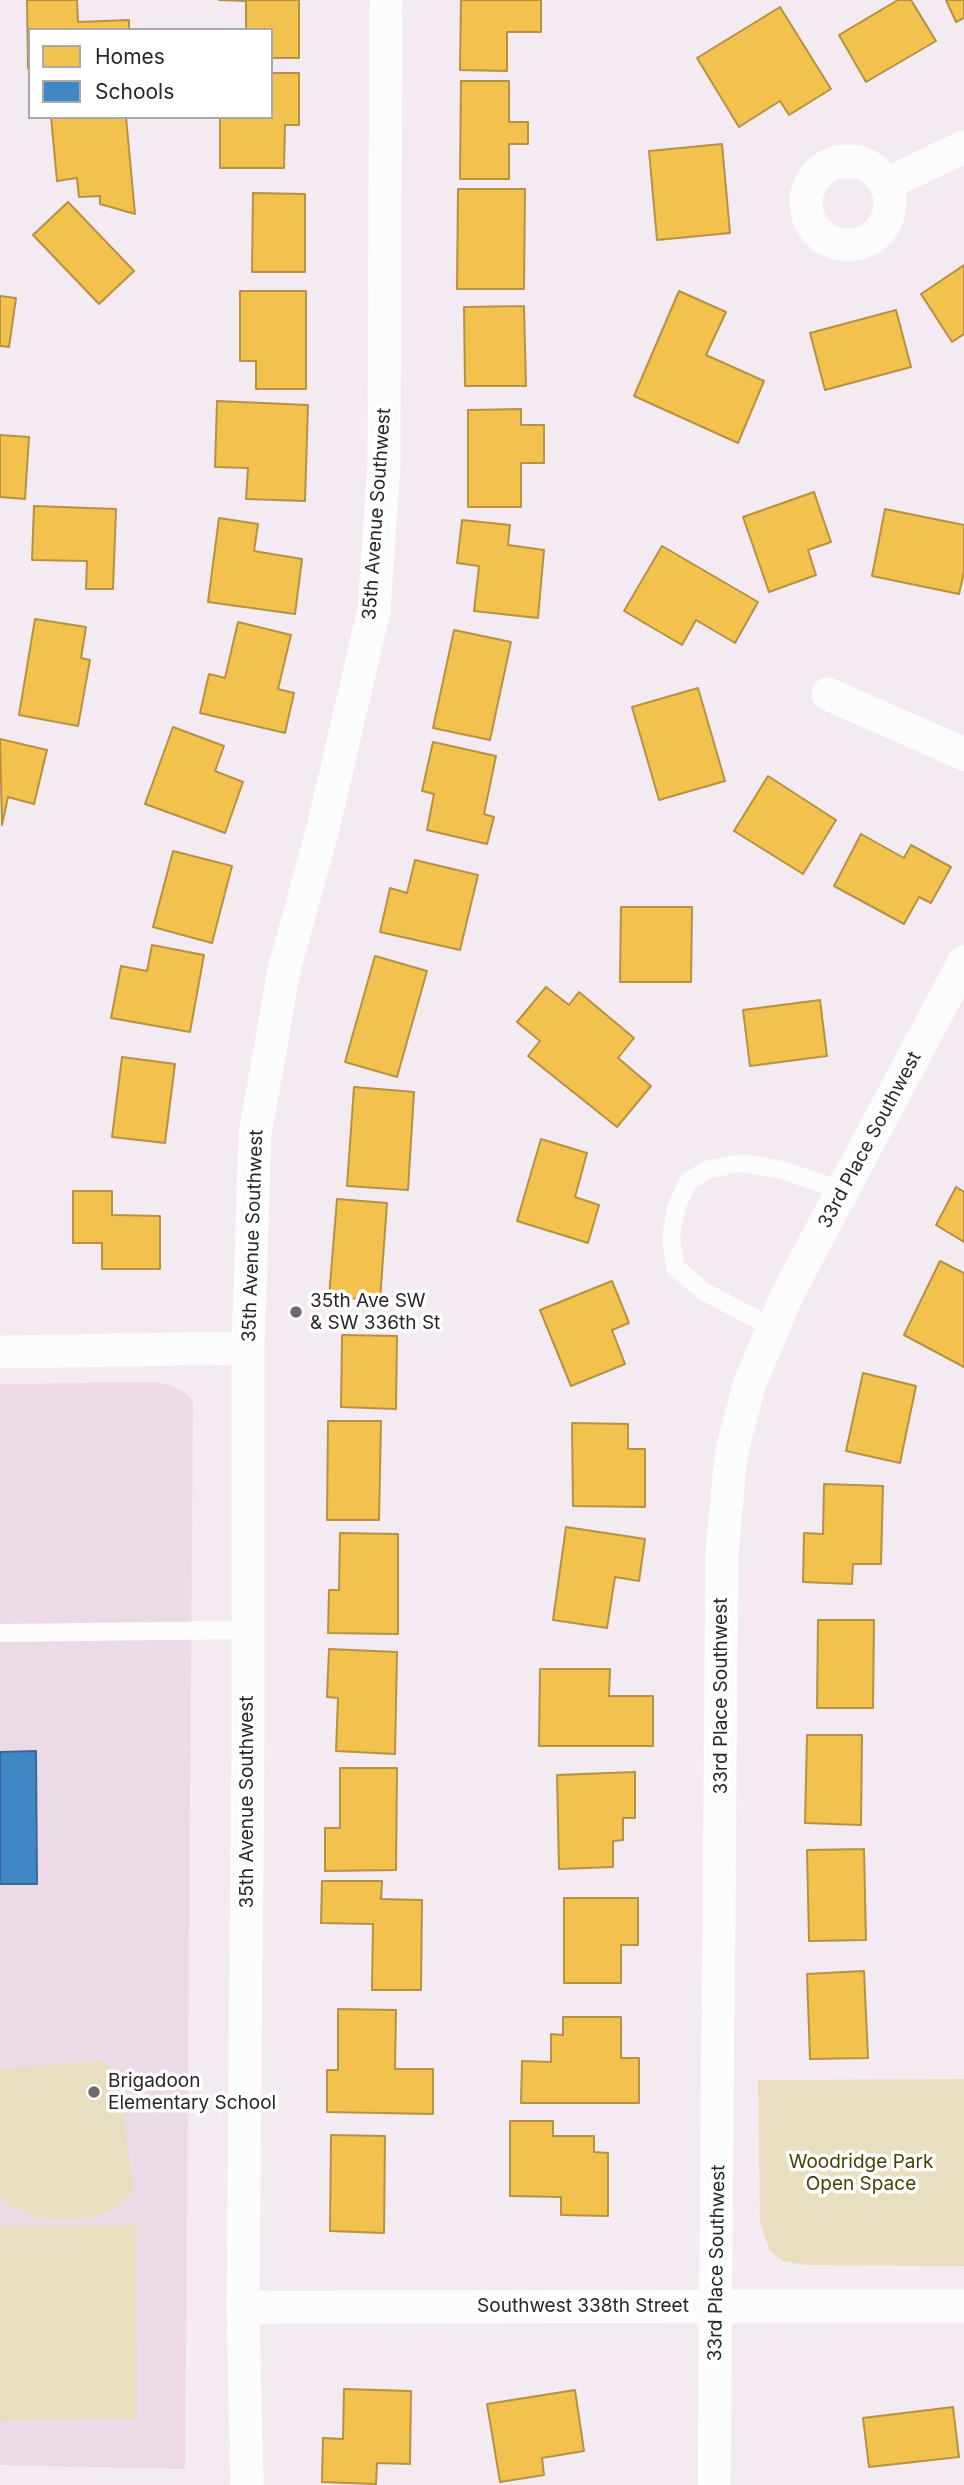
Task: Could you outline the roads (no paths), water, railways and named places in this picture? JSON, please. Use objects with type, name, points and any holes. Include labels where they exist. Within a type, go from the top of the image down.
[{"type":"street","name":"35th Avenue Southwest","points":[[247,2485],[243,2306],[248,1348],[257,1122],[284,970],[323,828],[374,610],[384,463],[386,0]]},
{"type":"street","points":[[886,184],[964,147]]},
{"type":"street","points":[[828,694],[964,754]]},
{"type":"street","name":"33rd Place Southwest","points":[[714,2485],[722,1552],[731,1455],[749,1385],[788,1293],[964,962]]},
{"type":"street","points":[[0,1352],[248,1348]]},
{"type":"street","name":"Southwest 338th Street","points":[[243,2306],[964,2306]]},
{"type":"lane","points":[[774,1328],[705,1292],[675,1267],[671,1238],[676,1208],[688,1182],[706,1170],[741,1163],[782,1170],[843,1191]]},
{"type":"lane","points":[[0,1633],[248,1630]]},
{"type":"place","name":"35th Ave SW & SW 336th St","points":[[296,1312]]},
{"type":"place","name":"Brigadoon Elementary School","points":[[94,2092]]},
{"type":"park label","name":"Woodridge Park Open Space","points":[[861,2173]]}]
